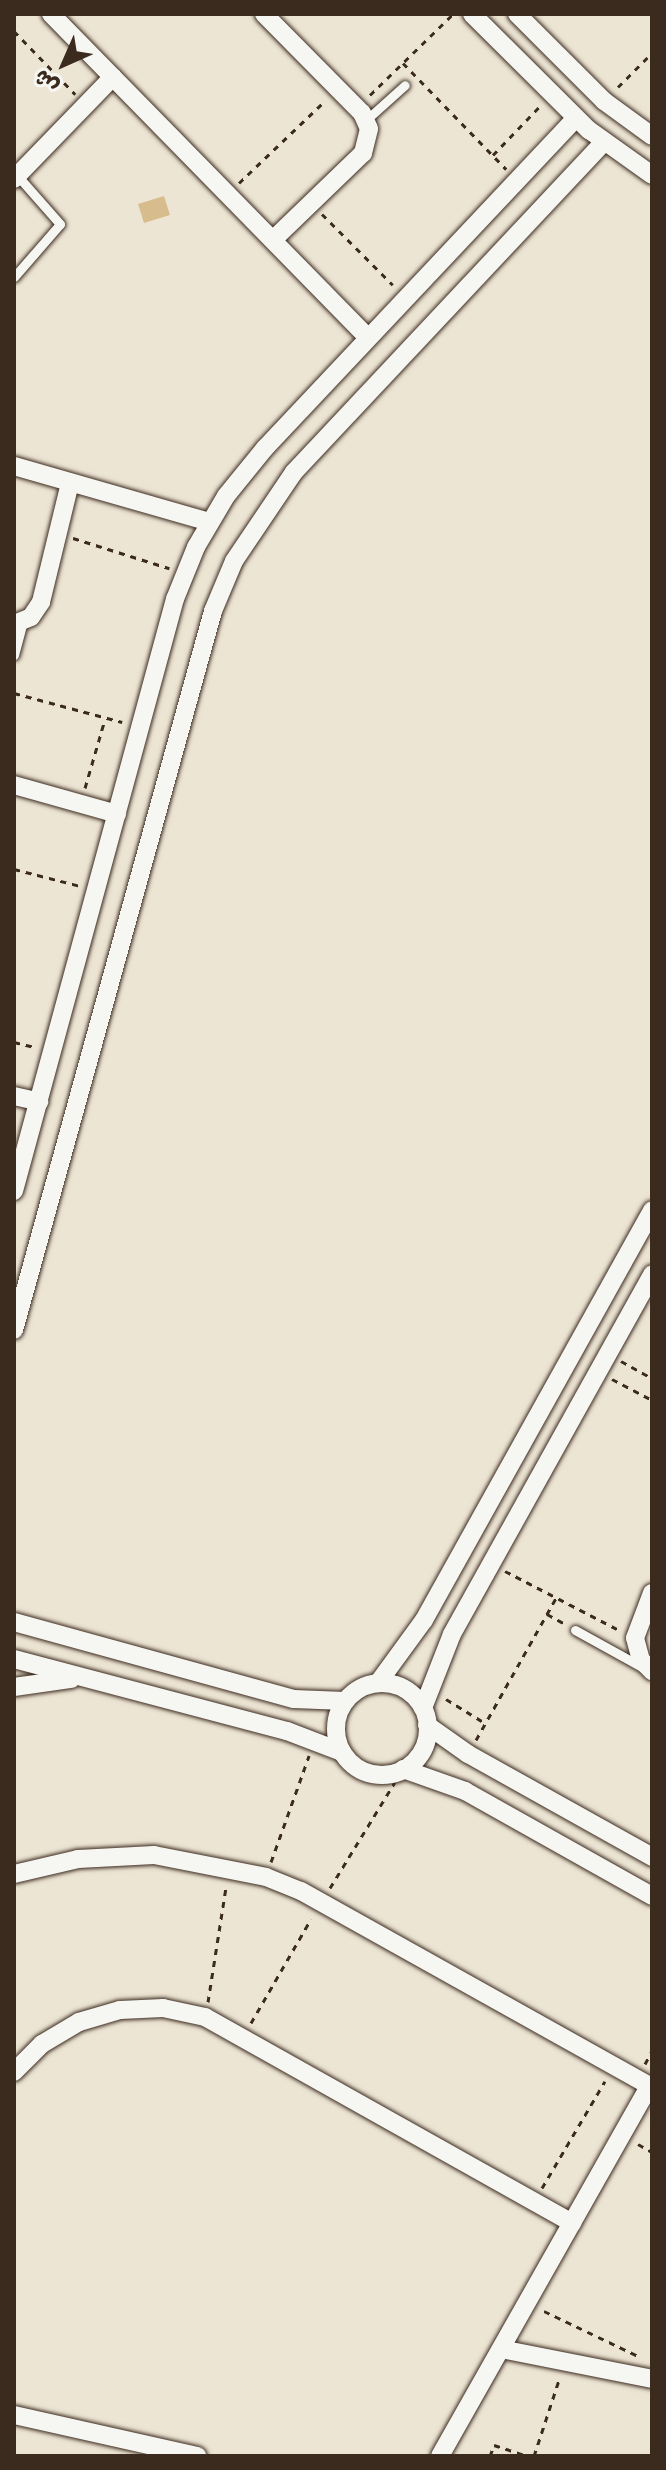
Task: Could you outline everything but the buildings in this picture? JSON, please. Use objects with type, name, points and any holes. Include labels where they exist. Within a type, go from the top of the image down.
[{"type":"street","points":[[51,14],[368,338]]},
{"type":"street","points":[[264,14],[362,114],[369,137],[363,153],[273,240]]},
{"type":"street","points":[[472,14],[576,118],[652,175]]},
{"type":"street","points":[[517,14],[604,101],[652,136]]},
{"type":"street","points":[[16,177],[113,77]]},
{"type":"street","points":[[14,1191],[185,573],[209,522],[244,471],[576,118]]},
{"type":"street","points":[[14,1330],[213,611],[234,561],[294,472],[604,142]]},
{"type":"street","points":[[14,466],[209,522]]},
{"type":"street","points":[[18,623],[41,602],[70,483]]},
{"type":"street","points":[[14,785],[117,814]]},
{"type":"street","points":[[14,1096],[39,1102]]},
{"type":"street","points":[[14,1622],[307,1702],[345,1701],[378,1683],[424,1620],[652,1210]]},
{"type":"street","points":[[14,1659],[315,1740],[342,1752],[364,1771],[384,1775],[403,1769],[419,1755],[429,1689],[491,1563],[652,1274]]},
{"type":"street","points":[[652,1593],[635,1638],[641,1660],[652,1672]]},
{"type":"street","points":[[14,1687],[84,1678]]},
{"type":"street","points":[[378,1683],[408,1691],[425,1716],[468,1754],[652,1857]]},
{"type":"street","points":[[342,1752],[336,1726],[345,1701]]},
{"type":"street","points":[[403,1769],[465,1791],[652,1896]]},
{"type":"street","points":[[14,1874],[116,1855],[230,1865],[301,1891],[651,2086],[440,2456]]},
{"type":"street","points":[[14,2072],[42,2044],[67,2029],[120,2010],[163,2008],[205,2017],[572,2223]]},
{"type":"street","points":[[501,2349],[564,2364],[650,2377]]},
{"type":"street","points":[[14,2415],[197,2456]]},
{"type":"lane","points":[[362,114],[405,85]]},
{"type":"lane","points":[[14,277],[60,224],[16,177]]},
{"type":"lane","points":[[14,655],[18,623]]},
{"type":"lane","points":[[575,1630],[652,1672]]},
{"type":"path","points":[[362,114],[403,63],[453,14]]},
{"type":"path","points":[[14,31],[86,105]]},
{"type":"path","points":[[604,101],[652,53]]},
{"type":"path","points":[[403,63],[517,180]]},
{"type":"path","points":[[228,194],[338,88]]},
{"type":"path","points":[[493,155],[552,94]]},
{"type":"path","points":[[311,203],[406,298]]},
{"type":"path","points":[[58,534],[185,573]]},
{"type":"path","points":[[14,693],[141,727]]},
{"type":"path","points":[[80,804],[105,718]]},
{"type":"path","points":[[14,869],[96,891]]},
{"type":"path","points":[[607,1354],[652,1378]]},
{"type":"path","points":[[598,1371],[652,1400]]},
{"type":"path","points":[[491,1563],[635,1638]]},
{"type":"path","points":[[468,1754],[556,1598]]},
{"type":"path","points":[[547,1614],[575,1630]]},
{"type":"path","points":[[429,1689],[485,1723]]},
{"type":"path","points":[[266,1877],[315,1740]]},
{"type":"path","points":[[205,2017],[230,1865]]},
{"type":"path","points":[[534,2202],[614,2065]]},
{"type":"path","points":[[527,2303],[650,2377]]},
{"type":"path","points":[[534,2456],[564,2364]]},
{"type":"path","points":[[490,2456],[494,2445],[527,2456]]}]
